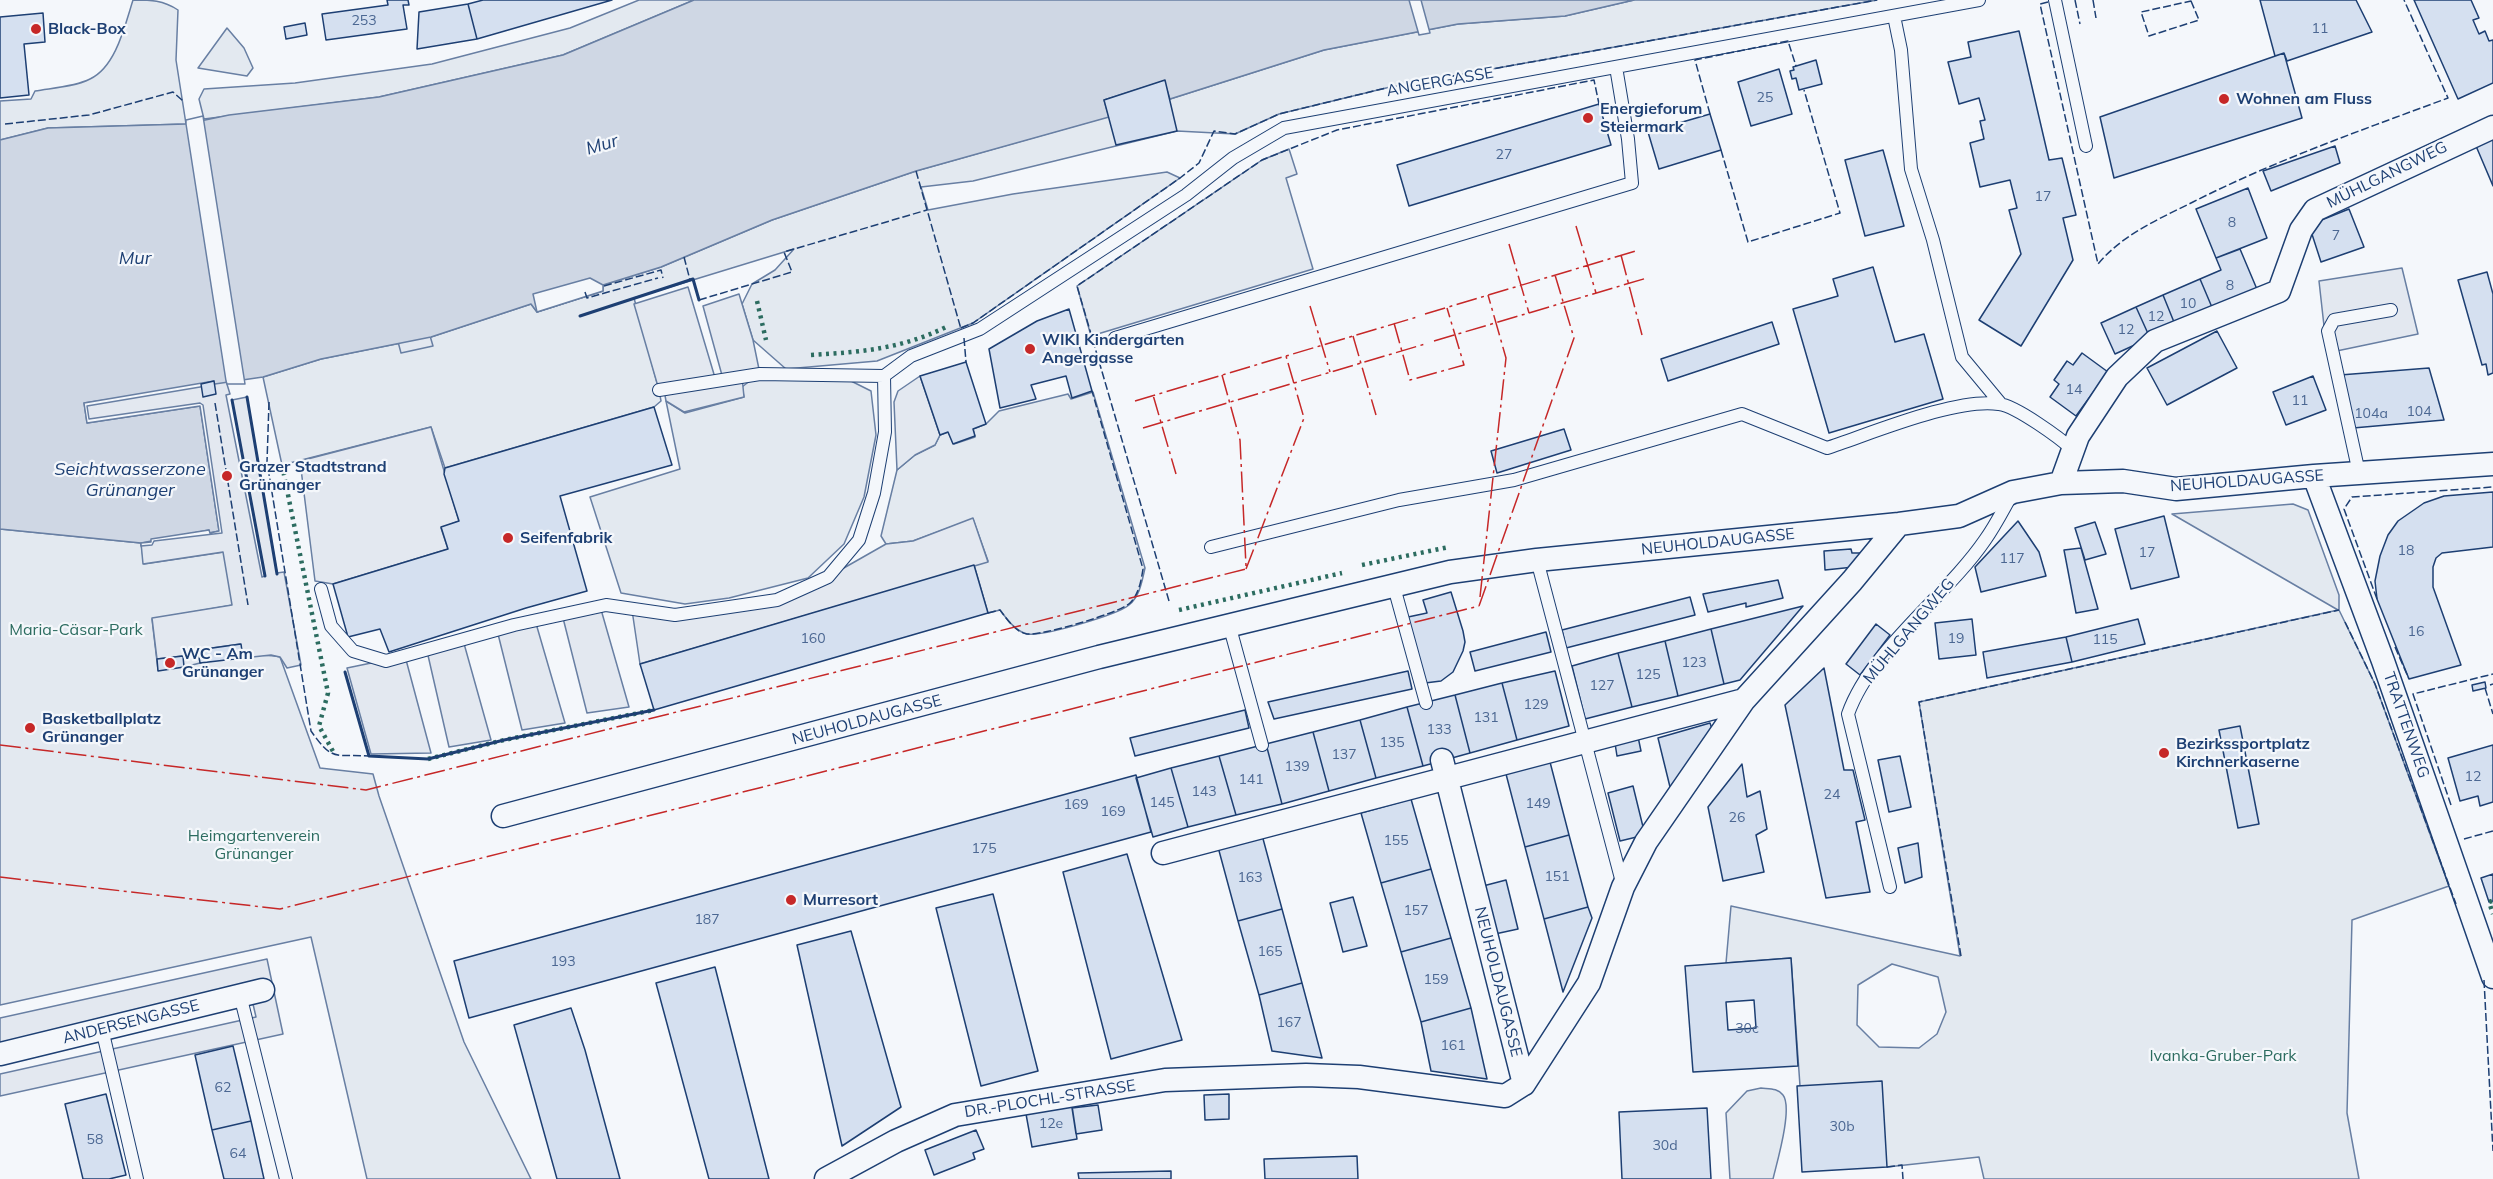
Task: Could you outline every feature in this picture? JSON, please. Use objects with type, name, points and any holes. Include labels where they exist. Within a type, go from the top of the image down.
[{"type":"street","name":"MÜHLGANGWEG","points":[[2061,483],[2078,436],[2117,377],[2155,340],[2279,291],[2301,230],[2315,210],[2493,127]]},
{"type":"street","name":"NEUHOLDAUGASSE","points":[[503,816],[1100,657],[1450,572],[1537,560],[1959,516],[2013,492],[2061,483],[2123,481],[2176,489],[2314,476],[2493,464]]},
{"type":"street","name":"TRATTENWEG","points":[[2314,476],[2384,661],[2493,977]]},
{"type":"street","name":"NEUHOLDAUGASSE","points":[[1524,1084],[1590,983],[1623,887],[1646,842],[1744,700],[1852,581],[1899,524]]},
{"type":"street","points":[[1162,853],[1444,768],[1585,740],[1744,700]]},
{"type":"street","name":"NEUHOLDAUGASSE","points":[[1444,768],[1524,1084]]},
{"type":"street","name":"ANDERSENGASSE","points":[[0,1054],[263,990]]},
{"type":"street","name":"DR.-PLOCHL-STRASSE","points":[[826,1179],[896,1141],[955,1115],[1165,1080],[1306,1075],[1359,1077],[1505,1096],[1524,1084]]},
{"type":"lane","name":"ANGERGASSE","points":[[884,376],[911,356],[980,329],[1186,195],[1233,158],[1284,128],[1979,0]]},
{"type":"lane","points":[[2055,0],[2086,146]]},
{"type":"lane","points":[[1894,16],[1901,50],[1911,169],[1933,240],[1962,357],[2001,404],[2058,436],[2073,450]]},
{"type":"lane","points":[[1115,339],[1632,183],[1628,139],[1616,67]]},
{"type":"lane","points":[[2359,473],[2328,331],[2334,320],[2391,310]]},
{"type":"lane","points":[[321,589],[331,626],[353,651],[386,661],[514,625],[606,605],[675,615],[777,600],[828,577],[860,540],[874,493],[885,432],[884,376],[760,374],[659,390]]},
{"type":"lane","points":[[1211,547],[1399,500],[1514,480],[1742,414],[1827,448],[1965,403],[2001,404]]},
{"type":"lane","name":"MÜHLGANGWEG","points":[[1890,887],[1848,714],[1855,695],[1885,655],[1985,541],[2013,492]]},
{"type":"lane","points":[[1537,560],[1623,887]]},
{"type":"lane","points":[[1394,587],[1426,703]]},
{"type":"lane","points":[[1230,627],[1262,745]]},
{"type":"lane","points":[[240,995],[286,1179]]},
{"type":"lane","points":[[102,1029],[137,1179]]},
{"type":"green space","points":[[133,0],[157,1],[178,10],[176,60],[186,124],[48,128],[0,140],[0,101],[31,99],[35,91],[77,84],[99,73],[113,55],[123,33]]},
{"type":"green space","points":[[639,0],[694,0],[563,55],[379,97],[204,119],[199,99],[204,89],[295,83],[432,64],[570,28]]},
{"type":"green space","points":[[1634,0],[1877,0],[1386,88],[1279,114],[1235,134],[1177,131],[973,181],[921,187],[928,210],[1013,194],[1167,172],[1180,178],[973,323],[877,361],[786,369],[753,340],[742,304],[752,284],[775,270],[794,249],[634,298],[659,390],[661,401],[654,407],[445,468],[431,427],[282,465],[263,377],[321,359],[431,337],[531,304],[537,312],[602,291],[603,285],[661,267],[772,220],[916,171],[1170,99],[1324,50],[1458,24],[1565,16]]},
{"type":"green space","points":[[227,28],[244,48],[253,68],[247,76],[198,68]]},
{"type":"green space","points":[[1289,149],[1297,174],[1286,178],[1313,269],[1091,336],[1077,286],[1262,160]]},
{"type":"green space","points":[[751,380],[849,380],[871,391],[876,435],[864,497],[844,544],[808,578],[729,598],[685,604],[621,593],[590,497],[680,469],[666,401],[685,413],[744,397],[742,387]]},
{"type":"green space","points":[[1093,392],[1145,568],[1138,593],[1129,605],[1079,624],[1048,632],[1027,634],[1008,621],[1000,610],[988,613],[974,565],[988,561],[973,519],[913,541],[886,544],[881,536],[897,470],[915,455],[935,445],[940,435],[948,432],[954,444],[975,437],[973,429],[986,424],[999,411],[1068,394],[1071,399]]},
{"type":"green space","name":"Ivanka-Gruber-Park","points":[[2293,504],[2308,510],[2339,595],[2339,610],[2375,684],[2449,886],[2352,920],[2347,1113],[2359,1179],[1984,1179],[1979,1157],[1887,1167],[1800,1086],[1791,958],[1726,963],[1731,906],[1960,956],[1919,702],[2338,610],[2172,514]],"holes":[[[1892,964],[1938,977],[1946,1012],[1937,1034],[1919,1048],[1879,1047],[1857,1025],[1858,985]]]},
{"type":"green space","name":"Heimgartenverein Grünanger","points":[[0,529],[141,543],[144,564],[224,552],[233,605],[152,619],[158,670],[237,657],[268,655],[280,657],[320,768],[373,774],[464,1042],[531,1179],[367,1179],[311,937],[0,1005]]},
{"type":"green space","points":[[1761,1088],[1779,1091],[1786,1102],[1783,1136],[1773,1179],[1730,1179],[1726,1113],[1747,1091]]},
{"type":"shaded area","points":[[2402,268],[2418,334],[2327,353],[2319,281]]},
{"type":"shaded area","points":[[688,287],[716,381],[723,379],[703,306],[739,294],[753,340],[760,374],[742,377],[744,397],[684,412],[666,401],[664,390],[659,390],[634,304]]},
{"type":"shaded area","points":[[428,329],[433,346],[401,353],[397,338]]},
{"type":"shaded area","points":[[920,376],[940,435],[935,445],[915,455],[897,470],[894,402],[898,391]]},
{"type":"shaded area","name":"Grazer Stadtstrand Grünanger","points":[[214,381],[226,381],[230,394],[226,395],[262,577],[265,576],[232,400],[247,397],[277,573],[284,572],[301,665],[287,668],[280,657],[271,655],[243,658],[240,644],[198,650],[200,663],[184,667],[182,656],[157,659],[152,618],[232,605],[223,552],[143,564],[141,543],[209,530],[219,531],[171,410],[87,423],[84,403]]},
{"type":"shaded area","points":[[431,427],[459,521],[441,528],[448,549],[333,584],[315,581],[300,461]]},
{"type":"shaded area","points":[[973,518],[988,562],[640,664],[632,610],[675,615],[777,600],[828,577],[886,544],[913,541]]},
{"type":"shaded area","points":[[600,606],[629,707],[587,713],[562,614]]},
{"type":"shaded area","points":[[535,620],[565,723],[522,730],[497,630]]},
{"type":"shaded area","points":[[463,640],[491,740],[449,747],[427,651]]},
{"type":"shaded area","points":[[405,656],[431,753],[371,754],[347,668]]},
{"type":"shaded area","points":[[267,959],[283,1034],[0,1096],[0,1074],[256,1017],[250,991],[0,1046],[0,1018]]},
{"type":"water","name":"Mur","points":[[694,0],[1634,0],[1565,16],[1458,24],[1324,50],[1170,99],[1164,81],[1104,100],[1109,117],[916,171],[772,220],[661,267],[603,285],[603,291],[537,312],[531,304],[431,337],[321,359],[263,377],[84,403],[87,423],[200,406],[219,531],[209,533],[209,530],[141,543],[0,529],[0,140],[48,128],[186,124],[229,115],[379,97],[563,55]]},
{"type":"pier","points":[[1409,0],[1421,0],[1430,33],[1419,35]]},
{"type":"pier","points":[[203,116],[245,384],[227,384],[226,381],[186,124],[186,120]]},
{"type":"pier","points":[[590,278],[603,285],[603,291],[537,312],[533,294]]},
{"type":"pier","points":[[214,381],[212,385],[87,406],[89,419],[200,403],[203,405],[222,533],[154,541],[152,545],[141,546],[141,543],[151,542],[151,539],[209,530],[210,533],[219,531],[200,406],[87,423],[84,403]]},
{"type":"building","points":[[387,0],[408,0],[409,5],[403,5],[407,29],[326,40],[322,14],[388,5]]},
{"type":"building","points":[[483,0],[612,0],[477,39],[468,4]]},
{"type":"building","name":"Wohnen am Fluss","points":[[2260,0],[2356,0],[2372,32],[2287,61],[2284,53],[2275,56]]},
{"type":"building","points":[[2414,0],[2471,0],[2479,18],[2473,20],[2479,34],[2485,31],[2489,41],[2493,40],[2493,83],[2458,99]]},
{"type":"building","points":[[468,4],[477,39],[417,49],[419,12]]},
{"type":"building","points":[[43,13],[45,42],[24,44],[29,95],[0,98],[0,17]]},
{"type":"building","points":[[305,23],[307,35],[286,39],[284,27]]},
{"type":"building","points":[[2019,31],[2049,160],[2062,158],[2076,215],[2063,218],[2073,260],[2021,346],[1979,320],[2021,254],[2009,210],[2017,208],[2010,180],[1980,187],[1970,143],[1984,139],[1980,121],[1985,120],[1979,98],[1959,104],[1948,62],[1971,57],[1968,42]]},
{"type":"building","name":"Wohnen am Fluss","points":[[2284,53],[2302,118],[2114,178],[2100,117]]},
{"type":"building","points":[[1816,60],[1822,84],[1799,90],[1796,78],[1792,79],[1790,71],[1794,70],[1793,67]]},
{"type":"building","points":[[1779,69],[1792,114],[1751,126],[1738,82]]},
{"type":"building","points":[[1165,80],[1177,131],[1116,145],[1104,100]]},
{"type":"building","points":[[1599,104],[1611,145],[1409,206],[1397,165]]},
{"type":"building","points":[[1710,114],[1721,150],[1659,169],[1648,132]]},
{"type":"building","points":[[2493,139],[2493,186],[2476,146]]},
{"type":"building","points":[[2335,146],[2340,163],[2271,191],[2263,171]]},
{"type":"building","points":[[1883,150],[1904,226],[1865,236],[1845,160]]},
{"type":"building","points":[[2248,188],[2267,238],[2216,258],[2196,209]]},
{"type":"building","points":[[2349,209],[2364,247],[2321,262],[2309,225]]},
{"type":"building","points":[[2240,249],[2259,294],[2214,312],[2200,279],[2221,270],[2216,258]]},
{"type":"building","points":[[1873,267],[1895,342],[1924,334],[1943,399],[1829,433],[1793,309],[1838,296],[1833,279]]},
{"type":"building","points":[[2487,272],[2493,294],[2493,373],[2488,375],[2486,364],[2482,365],[2458,280]]},
{"type":"building","points":[[2200,279],[2214,312],[2176,327],[2163,295]]},
{"type":"building","points":[[2163,295],[2176,327],[2150,338],[2136,307]]},
{"type":"building","points":[[2136,307],[2150,338],[2115,354],[2101,323]]},
{"type":"building","name":"WIKI Kindergarten Angergasse","points":[[1069,309],[1092,391],[1072,398],[1066,376],[1031,385],[1036,399],[1000,408],[989,349],[1037,321]]},
{"type":"building","points":[[1772,322],[1779,344],[1668,381],[1661,359]]},
{"type":"building","points":[[2217,331],[2237,368],[2167,405],[2147,368]]},
{"type":"building","points":[[2082,353],[2108,372],[2076,416],[2050,397],[2059,384],[2054,380],[2067,361],[2073,365]]},
{"type":"building","points":[[966,362],[986,424],[973,429],[975,436],[953,444],[948,432],[940,435],[920,376]]},
{"type":"building","points":[[2429,368],[2444,420],[2353,428],[2340,375]]},
{"type":"building","points":[[2313,376],[2326,410],[2286,425],[2273,392]]},
{"type":"building","points":[[214,381],[216,394],[203,397],[201,384]]},
{"type":"building","name":"Seifenfabrik","points":[[654,407],[672,465],[560,496],[587,591],[389,652],[380,629],[348,637],[333,584],[448,549],[441,527],[459,521],[444,474],[445,468]]},
{"type":"building","points":[[1564,429],[1571,450],[1497,473],[1491,451]]},
{"type":"building","points":[[2493,492],[2493,547],[2442,553],[2436,558],[2433,567],[2433,587],[2461,665],[2409,679],[2377,599],[2375,581],[2380,556],[2388,535],[2398,521],[2424,503],[2444,496]]},
{"type":"building","points":[[2164,516],[2179,577],[2131,589],[2115,529]]},
{"type":"building","points":[[2018,521],[2039,552],[2046,576],[1981,592],[1975,567]]},
{"type":"building","points":[[2095,522],[2106,554],[2085,560],[2075,528]]},
{"type":"building","points":[[2081,548],[2098,609],[2076,613],[2064,550]]},
{"type":"building","points":[[1851,549],[1852,553],[1870,553],[1854,567],[1825,570],[1824,551]]},
{"type":"building","points":[[974,565],[988,613],[654,710],[640,664]]},
{"type":"building","points":[[1778,580],[1783,598],[1746,607],[1746,603],[1708,612],[1703,594]]},
{"type":"building","points":[[1451,592],[1463,631],[1465,642],[1463,651],[1453,672],[1441,681],[1425,683],[1408,617],[1427,613],[1423,600]]},
{"type":"building","points":[[1690,597],[1695,615],[1566,648],[1562,630]]},
{"type":"building","points":[[1803,606],[1740,680],[1724,684],[1711,629]]},
{"type":"building","points":[[1972,619],[1976,655],[1939,659],[1935,623]]},
{"type":"building","points":[[2138,619],[2145,644],[2072,662],[2066,637]]},
{"type":"building","points":[[1876,624],[1890,635],[1860,675],[1846,664]]},
{"type":"building","points":[[1711,629],[1724,684],[1678,696],[1665,641]]},
{"type":"building","points":[[1546,632],[1551,652],[1475,671],[1470,652]]},
{"type":"building","points":[[2066,637],[2072,662],[1987,678],[1983,652]]},
{"type":"building","points":[[1665,641],[1678,696],[1632,707],[1618,653]]},
{"type":"building","points":[[241,644],[243,658],[200,663],[198,650]]},
{"type":"building","points":[[1618,653],[1632,707],[1585,719],[1572,666]]},
{"type":"building","name":"WC - Am Grünanger","points":[[183,656],[184,667],[158,671],[157,659]]},
{"type":"building","points":[[1824,668],[1844,770],[1853,770],[1865,820],[1856,822],[1870,892],[1826,898],[1785,705]]},
{"type":"building","points":[[1408,671],[1412,689],[1274,719],[1268,702]]},
{"type":"building","points":[[1555,671],[1569,726],[1517,740],[1502,683]]},
{"type":"building","points":[[2485,682],[2486,688],[2473,691],[2472,685]]},
{"type":"building","points":[[1502,683],[1517,740],[1470,753],[1455,695]]},
{"type":"building","points":[[1455,695],[1470,753],[1423,766],[1407,707]]},
{"type":"building","points":[[1407,707],[1423,766],[1376,778],[1360,720]]},
{"type":"building","points":[[1245,710],[1249,728],[1135,756],[1130,738]]},
{"type":"building","points":[[1360,720],[1376,778],[1329,791],[1313,732]]},
{"type":"building","points":[[1710,723],[1714,735],[1670,787],[1658,738]]},
{"type":"building","points":[[2240,726],[2259,824],[2238,828],[2219,730]]},
{"type":"building","points":[[1313,732],[1329,791],[1282,804],[1266,744]]},
{"type":"building","points":[[1637,732],[1641,751],[1617,756],[1614,737]]},
{"type":"building","points":[[1266,744],[1282,804],[1236,815],[1219,756]]},
{"type":"building","points":[[2493,745],[2493,802],[2480,806],[2478,796],[2460,801],[2448,758]]},
{"type":"building","points":[[1219,756],[1236,815],[1188,827],[1171,768]]},
{"type":"building","points":[[1900,756],[1911,807],[1889,812],[1878,760]]},
{"type":"building","points":[[1550,762],[1569,835],[1525,847],[1506,774]]},
{"type":"building","points":[[1742,764],[1747,797],[1760,791],[1767,829],[1756,835],[1764,872],[1723,881],[1708,807]]},
{"type":"building","points":[[1171,768],[1188,827],[1153,837],[1136,778]]},
{"type":"building","name":"Murresort","points":[[1136,775],[1151,832],[469,1018],[454,961]]},
{"type":"building","points":[[1633,786],[1645,835],[1620,841],[1608,793]]},
{"type":"building","points":[[1411,799],[1431,869],[1381,883],[1361,813]]},
{"type":"building","points":[[1262,835],[1282,909],[1238,921],[1218,847]]},
{"type":"building","points":[[1569,835],[1588,907],[1544,919],[1525,847]]},
{"type":"building","points":[[1918,843],[1922,877],[1905,883],[1898,848]]},
{"type":"building","points":[[1127,854],[1182,1040],[1111,1059],[1063,872]]},
{"type":"building","points":[[1431,869],[1451,938],[1401,952],[1381,883]]},
{"type":"building","points":[[2493,874],[2493,901],[2489,902],[2481,878]]},
{"type":"building","points":[[1506,880],[1518,929],[1495,934],[1483,886]]},
{"type":"building","points":[[993,894],[1038,1071],[981,1086],[936,908]]},
{"type":"building","points":[[1353,897],[1367,946],[1343,952],[1330,903]]},
{"type":"building","points":[[1588,907],[1592,918],[1563,992],[1544,919]]},
{"type":"building","points":[[1282,909],[1302,983],[1259,995],[1238,921]]},
{"type":"building","name":"Murresort","points":[[851,931],[901,1107],[842,1146],[797,945]]},
{"type":"building","points":[[1451,938],[1471,1008],[1421,1022],[1401,952]]},
{"type":"building","points":[[1791,958],[1798,1066],[1693,1072],[1685,966]],"holes":[[[1754,1000],[1756,1028],[1728,1030],[1726,1002]]]},
{"type":"building","points":[[715,967],[769,1179],[709,1179],[656,983]]},
{"type":"building","points":[[1302,983],[1322,1058],[1272,1051],[1259,995]]},
{"type":"building","points":[[571,1008],[585,1050],[620,1179],[557,1179],[514,1025]]},
{"type":"building","points":[[1471,1008],[1487,1079],[1431,1071],[1421,1022]]},
{"type":"building","points":[[233,1046],[251,1121],[212,1130],[195,1055]]},
{"type":"building","points":[[1882,1081],[1887,1167],[1802,1172],[1797,1086]]},
{"type":"building","points":[[106,1094],[126,1175],[109,1179],[83,1179],[65,1104]]},
{"type":"building","points":[[1229,1094],[1229,1119],[1205,1120],[1204,1095]]},
{"type":"building","points":[[1098,1105],[1102,1130],[1076,1134],[1072,1108]]},
{"type":"building","points":[[1072,1106],[1077,1139],[1032,1147],[1026,1114]]},
{"type":"building","points":[[1707,1108],[1711,1179],[1622,1179],[1619,1112]]},
{"type":"building","points":[[251,1121],[264,1179],[224,1179],[212,1130]]},
{"type":"building","points":[[976,1130],[984,1149],[973,1153],[975,1159],[934,1175],[925,1150]]},
{"type":"building","points":[[1357,1156],[1358,1179],[1265,1179],[1264,1159]]},
{"type":"building","points":[[1171,1171],[1171,1179],[1079,1179],[1078,1173]]},
{"type":"hedge","points":[[757,301],[766,340]]},
{"type":"hedge","points":[[811,355],[897,345],[946,327]]},
{"type":"hedge","points":[[282,465],[328,693],[319,726],[335,755]]},
{"type":"hedge","points":[[1362,565],[1449,547]]},
{"type":"hedge","points":[[1179,610],[1342,573]]},
{"type":"hedge","points":[[428,759],[504,740],[654,710]]},
{"type":"hedge","points":[[2492,901],[2489,902],[2493,914]]},
{"type":"fence","points":[[961,328],[973,323],[1180,178],[1199,163],[1214,131],[1235,134],[1279,114],[1386,88],[1877,0]]},
{"type":"fence","points":[[2075,0],[2080,24]]},
{"type":"fence","points":[[2093,0],[2096,18]]},
{"type":"fence","points":[[2048,2],[2040,4],[2098,264],[2108,253],[2142,228],[2224,187],[2319,146],[2448,98],[2404,0]]},
{"type":"fence","points":[[2191,1],[2199,20],[2149,36],[2141,12],[2191,1]]},
{"type":"fence","points":[[1710,114],[1695,60],[1788,41],[1796,66]]},
{"type":"fence","points":[[1169,601],[1077,286],[1262,160],[1337,130],[1594,80],[1599,104]]},
{"type":"fence","points":[[1721,150],[1748,242],[1840,213],[1804,90]]},
{"type":"fence","points":[[5,124],[89,115],[173,92],[183,101]]},
{"type":"fence","points":[[916,171],[961,329]]},
{"type":"fence","points":[[699,300],[792,272],[784,252],[927,210]]},
{"type":"fence","points":[[684,257],[690,280]]},
{"type":"fence","points":[[604,286],[661,270],[663,278]]},
{"type":"fence","points":[[585,292],[587,298],[658,278]]},
{"type":"fence","points":[[964,338],[966,362]]},
{"type":"fence","points":[[988,613],[1000,610],[1019,631],[1035,634],[1063,628],[1112,612],[1130,603],[1138,591],[1143,569],[1092,391]]},
{"type":"fence","points":[[269,402],[267,462],[311,731],[330,752],[341,755],[369,756]]},
{"type":"fence","points":[[215,403],[248,605]]},
{"type":"fence","points":[[2377,599],[2344,509],[2352,497],[2493,487]]},
{"type":"fence","points":[[1961,956],[1919,702],[2339,610]]},
{"type":"fence","points":[[2345,622],[2375,684],[2456,904]]},
{"type":"fence","points":[[2395,647],[2409,679]]},
{"type":"fence","points":[[2451,805],[2413,694],[2493,674]]},
{"type":"fence","points":[[2485,688],[2493,714]]},
{"type":"fence","points":[[2464,839],[2493,831]]},
{"type":"fence","points":[[2484,980],[2493,1151]]},
{"type":"fence","points":[[1887,1167],[1902,1165],[1903,1179]]},
{"type":"wall","points":[[580,316],[693,279],[699,300]]},
{"type":"wall","points":[[247,397],[277,574]]},
{"type":"wall","points":[[232,400],[265,576]]},
{"type":"wall","points":[[345,672],[369,756],[428,759],[504,740],[654,710]]},
{"type":"power","points":[[1576,226],[1596,293]]},
{"type":"power","points":[[1509,244],[1529,313]]},
{"type":"power","points":[[1425,314],[1639,250]]},
{"type":"power","points":[[1621,255],[1642,335]]},
{"type":"power","points":[[1479,606],[1574,338],[1555,275]]},
{"type":"power","points":[[1434,341],[1647,278]]},
{"type":"power","points":[[1480,597],[1506,358],[1488,295]]},
{"type":"power","points":[[1310,306],[1330,372]]},
{"type":"power","points":[[1394,323],[1410,380],[1464,365],[1447,308]]},
{"type":"power","points":[[1135,401],[1417,317]]},
{"type":"power","points":[[1353,336],[1376,415]]},
{"type":"power","points":[[1143,428],[1425,344]]},
{"type":"power","points":[[1246,569],[1304,418],[1286,356]]},
{"type":"power","points":[[1222,375],[1240,440],[1246,566]]},
{"type":"power","points":[[1153,395],[1176,474]]},
{"type":"power","points":[[0,745],[366,790],[1246,569]]},
{"type":"power","points":[[0,877],[280,909],[1479,606]]},
{"type":"place","name":"Black-Box","points":[[36,29]]},
{"type":"place","name":"Wohnen am Fluss","points":[[2224,99]]},
{"type":"place","name":"Energieforum Steiermark","points":[[1588,118]]},
{"type":"place","name":"WIKI Kindergarten Angergasse","points":[[1030,349]]},
{"type":"place","name":"Grazer Stadtstrand Grünanger","points":[[227,476]]},
{"type":"place","name":"Seifenfabrik","points":[[508,538]]},
{"type":"place","name":"WC - Am Grünanger","points":[[170,663]]},
{"type":"place","name":"Basketballplatz Grünanger","points":[[30,728]]},
{"type":"place","name":"Bezirkssportplatz Kirchnerkaserne","points":[[2164,753]]},
{"type":"place","name":"Murresort","points":[[791,900]]},
{"type":"water label","name":"Seichtwasserzone Grünanger","points":[[130,480]]},
{"type":"park label","name":"Maria-Cäsar-Park","points":[[76,630]]}]
